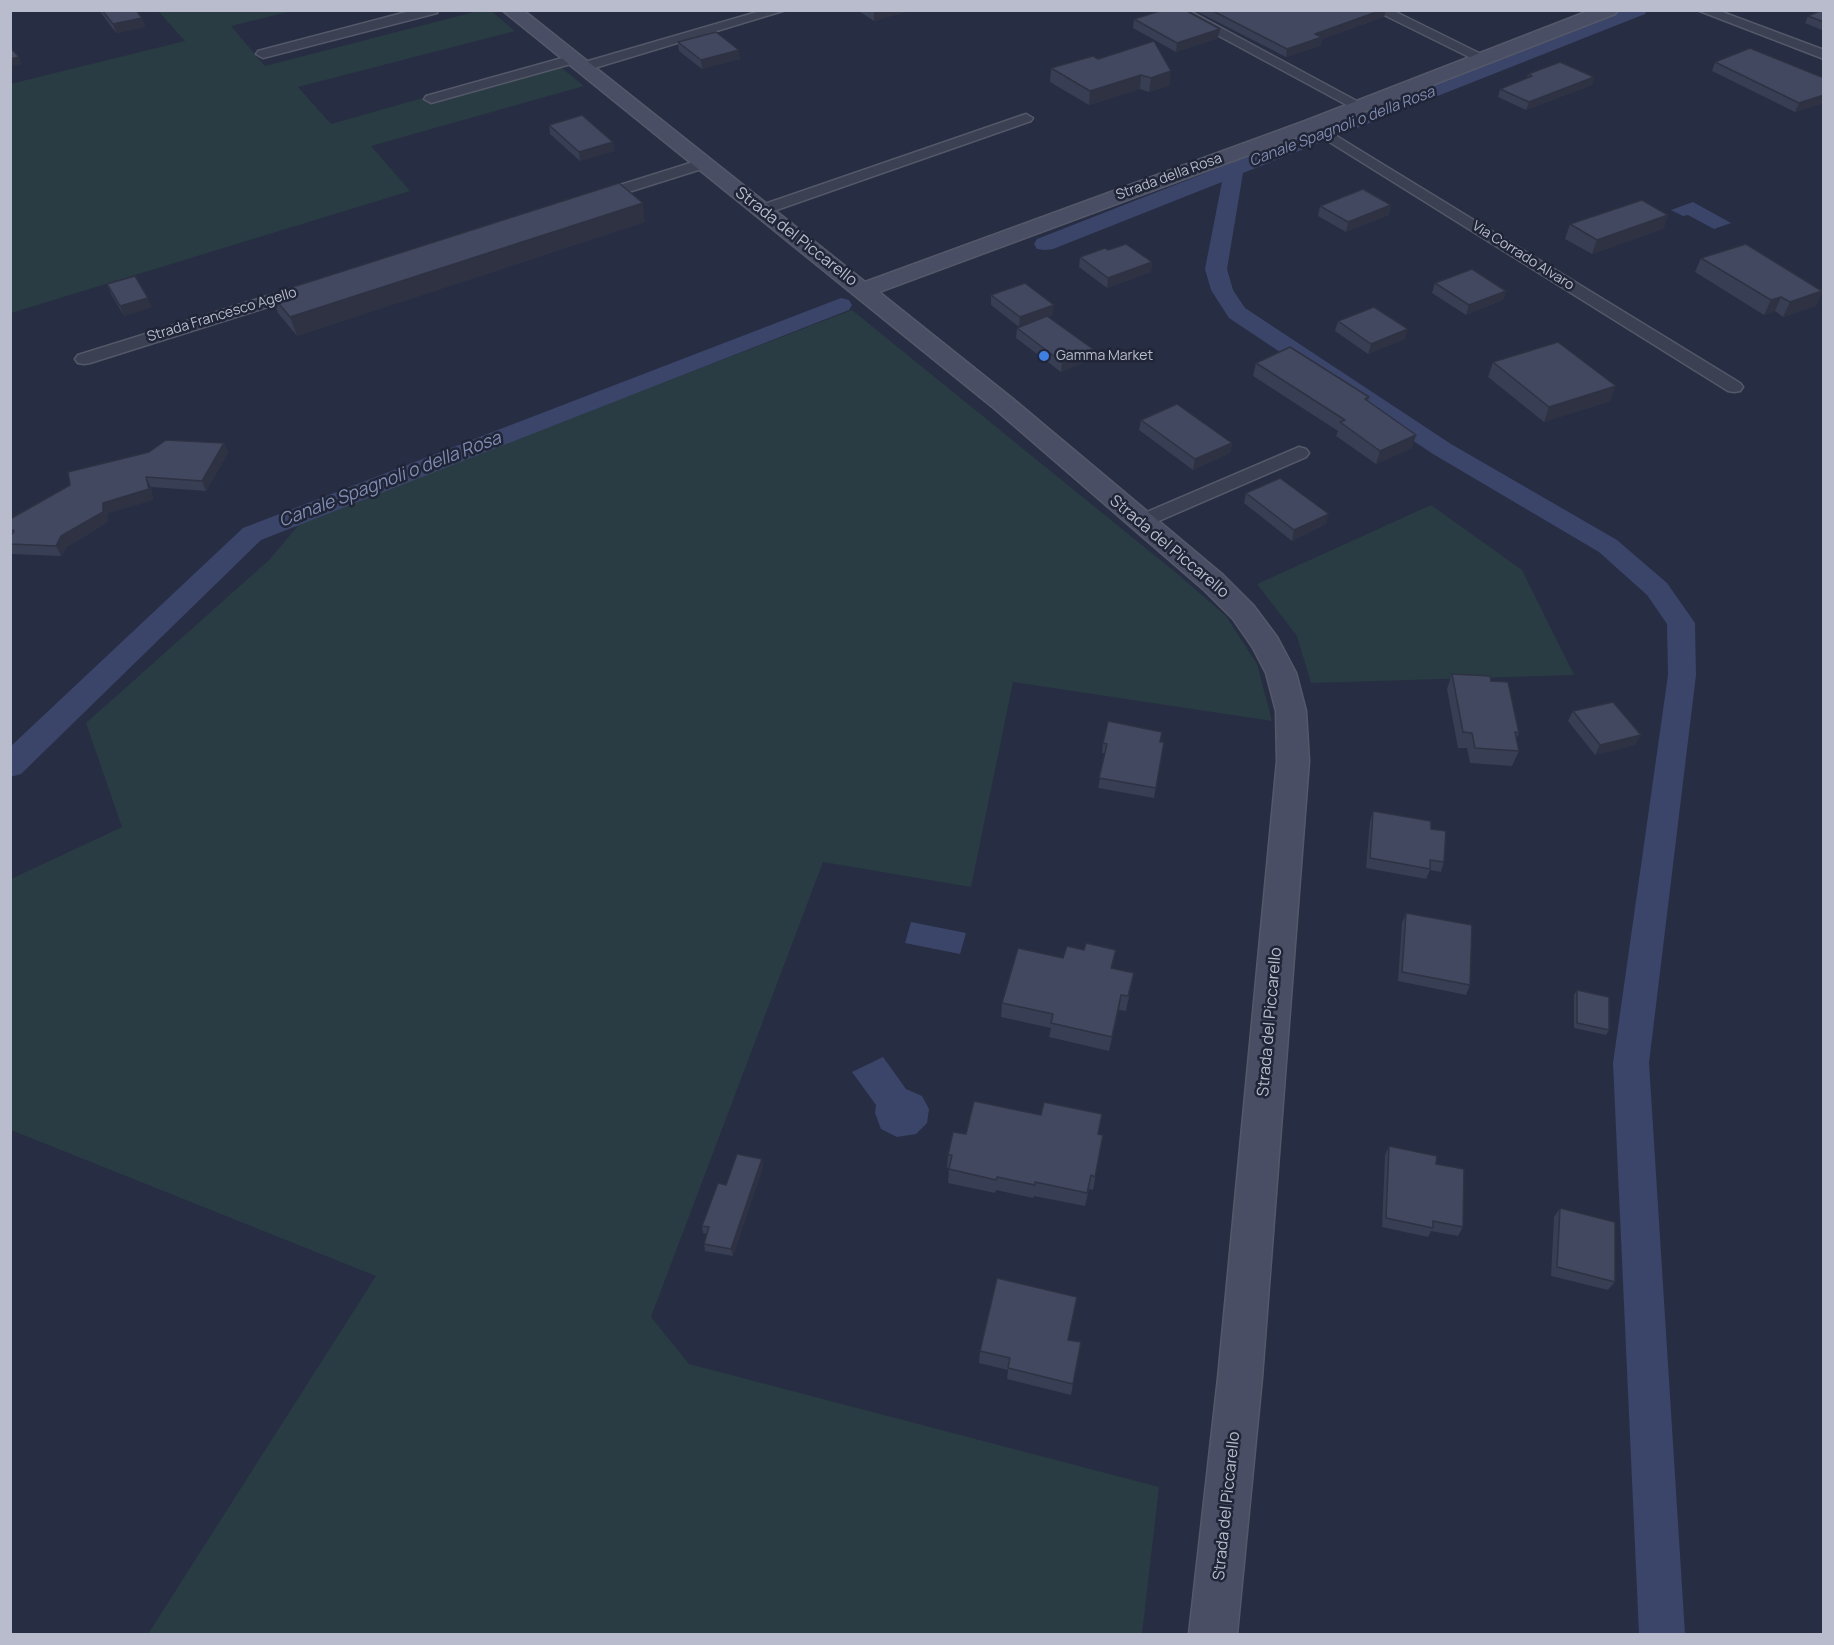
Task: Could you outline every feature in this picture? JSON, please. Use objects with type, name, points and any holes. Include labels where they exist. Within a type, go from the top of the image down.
[{"type":"street","points":[[263,54],[432,10]]},
{"type":"street","name":"Strada del Piccarello","points":[[511,10],[1004,404],[1213,582],[1243,612],[1276,663],[1287,690],[1293,723],[1292,773],[1240,1378],[1214,1635]]},
{"type":"street","points":[[431,99],[780,10]]},
{"type":"street","points":[[1177,10],[1359,106]]},
{"type":"street","points":[[1380,10],[1484,59]]},
{"type":"street","name":"Strada della Rosa","points":[[864,290],[1312,125],[1609,10]]},
{"type":"street","points":[[1704,10],[1824,55]]},
{"type":"street","points":[[762,210],[1026,118]]},
{"type":"street","name":"Via Corrado Alvaro","points":[[1312,125],[1734,387]]},
{"type":"street","points":[[579,203],[703,164]]},
{"type":"street","name":"Strada Francesco Agello","points":[[84,359],[320,284]]},
{"type":"street","points":[[1140,522],[1299,453]]},
{"type":"shaded area","points":[[490,10],[515,31],[298,87],[331,124],[553,61],[584,86],[371,146],[410,191],[11,313],[10,84],[185,41],[158,11],[291,11],[231,26],[265,66],[478,11]]},
{"type":"shaded area","points":[[852,310],[1180,576],[1226,616],[1257,664],[1272,721],[1013,682],[971,887],[823,862],[651,1317],[689,1364],[1159,1487],[1142,1634],[148,1634],[376,1276],[11,1130],[11,879],[122,827],[86,723],[269,560],[302,521]]},
{"type":"shaded area","points":[[1431,505],[1522,570],[1574,675],[1311,683],[1297,636],[1257,584]]},
{"type":"water","points":[[1693,202],[1731,223],[1714,229],[1688,215],[1683,216],[1671,210]]},
{"type":"water","points":[[911,922],[966,933],[960,954],[905,943]]},
{"type":"water","points":[[883,1057],[906,1089],[922,1096],[929,1109],[927,1123],[916,1134],[897,1137],[881,1129],[875,1113],[876,1105],[852,1072]]},
{"type":"building","points":[[102,10],[136,10],[142,18],[113,24]]},
{"type":"building","points":[[1163,10],[1185,10],[1220,29],[1177,43],[1134,19]]},
{"type":"building","points":[[1211,10],[1382,10],[1315,34],[1322,37],[1287,49]]},
{"type":"building","points":[[1824,10],[1824,22],[1808,16]]},
{"type":"building","points":[[716,32],[739,50],[701,60],[678,42]]},
{"type":"building","points":[[1154,41],[1171,71],[1151,78],[1141,75],[1090,91],[1051,68],[1093,56],[1098,59]]},
{"type":"building","points":[[10,47],[19,57],[10,59]]},
{"type":"building","points":[[1750,48],[1824,78],[1824,95],[1799,103],[1715,62]]},
{"type":"building","points":[[1560,62],[1594,77],[1529,102],[1500,89],[1532,76],[1528,74]]},
{"type":"building","points":[[582,115],[613,142],[579,152],[549,125]]},
{"type":"building","points":[[619,183],[643,203],[290,317],[271,294]]},
{"type":"building","points":[[1363,189],[1391,205],[1348,222],[1320,206]]},
{"type":"building","points":[[1642,200],[1668,215],[1597,240],[1570,224]]},
{"type":"building","points":[[1126,244],[1152,262],[1108,278],[1080,257],[1105,248],[1108,250]]},
{"type":"building","points":[[1746,244],[1822,291],[1790,302],[1781,297],[1771,300],[1701,258]]},
{"type":"building","points":[[1472,269],[1506,291],[1469,305],[1435,283]]},
{"type":"building","points":[[135,276],[148,298],[120,306],[107,284]]},
{"type":"building","points":[[1025,283],[1054,305],[1020,317],[991,295]]},
{"type":"building","points":[[1374,307],[1408,329],[1371,344],[1338,321]]},
{"type":"building","points":[[1047,316],[1093,349],[1062,362],[1017,328]]},
{"type":"building","points":[[1558,342],[1616,386],[1549,407],[1493,362]]},
{"type":"building","points":[[1290,347],[1369,397],[1365,399],[1416,435],[1380,451],[1340,422],[1345,420],[1256,363]]},
{"type":"building","points":[[1177,404],[1232,443],[1195,459],[1141,420]]},
{"type":"building","points":[[166,440],[224,443],[202,481],[146,477],[149,489],[103,503],[103,512],[61,536],[56,546],[10,544],[10,537],[14,531],[10,529],[10,519],[70,485],[68,472],[149,452]]},
{"type":"building","points":[[1280,478],[1329,514],[1294,530],[1246,493]]},
{"type":"building","points":[[1452,674],[1490,676],[1491,681],[1508,682],[1519,733],[1515,732],[1519,751],[1475,748],[1472,733],[1463,732]]},
{"type":"building","points":[[1613,702],[1641,735],[1600,745],[1573,711]]},
{"type":"building","points":[[1108,721],[1162,732],[1160,742],[1164,742],[1156,788],[1099,778],[1107,744],[1103,743]]},
{"type":"building","points":[[1373,811],[1431,821],[1431,829],[1446,831],[1444,862],[1430,860],[1430,869],[1370,858]]},
{"type":"building","points":[[1406,913],[1472,925],[1470,985],[1402,972]]},
{"type":"building","points":[[1086,943],[1116,950],[1111,968],[1134,973],[1128,996],[1121,995],[1112,1037],[1051,1023],[1053,1014],[1002,1003],[1018,948],[1063,958],[1067,946],[1084,950]]},
{"type":"building","points":[[1577,990],[1609,997],[1609,1030],[1577,1023]]},
{"type":"building","points":[[974,1101],[1041,1115],[1044,1102],[1102,1114],[1098,1134],[1103,1135],[1095,1177],[1091,1175],[1087,1193],[1035,1182],[1035,1185],[997,1177],[996,1180],[949,1169],[952,1155],[948,1155],[953,1132],[966,1134]]},
{"type":"building","points":[[1389,1146],[1437,1156],[1436,1164],[1464,1169],[1463,1227],[1433,1221],[1433,1228],[1386,1218]]},
{"type":"building","points":[[737,1154],[762,1159],[731,1249],[704,1244],[709,1227],[702,1226],[718,1183],[726,1185]]},
{"type":"building","points":[[1560,1208],[1615,1222],[1615,1282],[1557,1267]]},
{"type":"building","points":[[997,1278],[1077,1297],[1068,1340],[1081,1342],[1073,1384],[1008,1368],[1010,1358],[980,1351]]},
{"type":"waterway","name":"Canale Spagnoli o della Rosa","points":[[1234,170],[1639,10]]},
{"type":"waterway","name":"Canale Spagnoli o della Rosa","points":[[1045,244],[1234,170]]},
{"type":"waterway","points":[[1234,170],[1216,269],[1222,290],[1237,313],[1442,449],[1608,546],[1657,589],[1681,623],[1682,675],[1631,1063],[1662,1634]]},
{"type":"waterway","name":"Canale Spagnoli o della Rosa","points":[[10,766],[252,534],[841,305]]},
{"type":"place","name":"Gamma Market","points":[[1044,356]]}]
